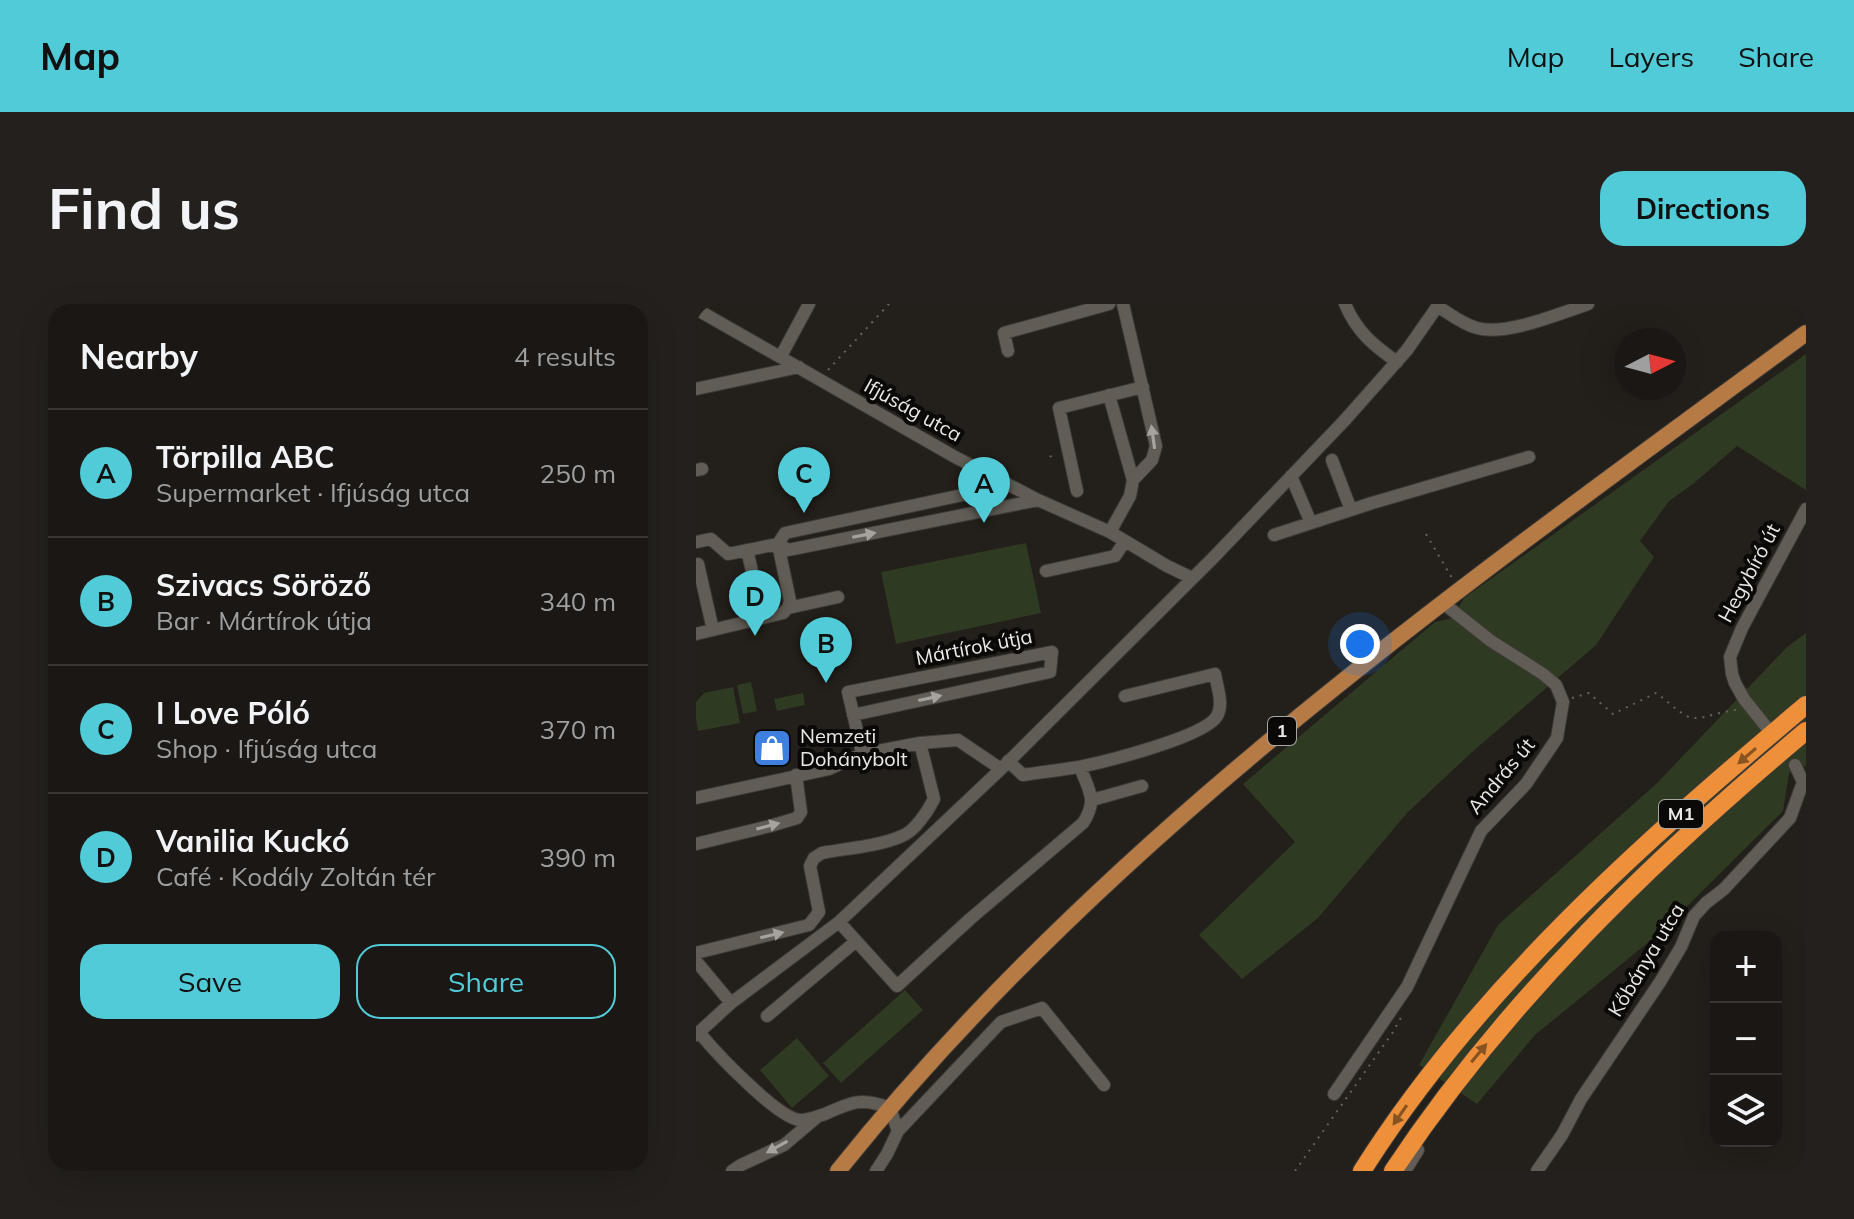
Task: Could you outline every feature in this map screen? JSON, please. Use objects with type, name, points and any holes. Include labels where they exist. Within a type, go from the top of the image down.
[{"type":"highway","name":"M1","points":[[1364,1166],[1452,1047],[1559,928],[1662,830],[1806,705]]},
{"type":"highway","name":"M1","points":[[1393,1171],[1431,1115],[1481,1051],[1586,934],[1684,838],[1806,731]]},
{"type":"main road","name":"1","points":[[838,1171],[948,1042],[1035,953],[1109,881],[1268,742],[1460,590],[1806,333]]},
{"type":"street","points":[[781,356],[809,304]]},
{"type":"street","points":[[1008,351],[1004,333],[1109,304]]},
{"type":"street","points":[[1123,304],[1156,446],[1152,460],[1133,480]]},
{"type":"street","points":[[1345,304],[1359,330],[1371,344],[1397,362]]},
{"type":"street","points":[[898,1131],[890,1108],[867,1101],[801,1120],[788,1117],[697,1034],[731,1003],[839,922],[1004,765],[1291,476],[1397,362],[1438,305],[1463,322],[1494,330],[1538,321],[1588,304]]},
{"type":"street","name":"Ifjúság utca","points":[[696,309],[955,457],[1038,500],[1110,532],[1192,578]]},
{"type":"street","points":[[696,389],[799,367]]},
{"type":"street","points":[[1077,491],[1059,408],[1143,387]]},
{"type":"street","points":[[1109,395],[1133,480],[1130,496],[1110,532]]},
{"type":"street","points":[[1274,535],[1529,457]]},
{"type":"street","points":[[1332,460],[1351,510]]},
{"type":"street","points":[[1291,476],[1311,523]]},
{"type":"street","points":[[696,634],[783,613],[788,608],[790,601],[778,544],[785,533],[1009,485]]},
{"type":"street","points":[[696,542],[711,539],[728,554],[778,544],[788,550],[1038,500]]},
{"type":"street","name":"Hegybíró út","points":[[1751,707],[1735,683],[1730,657],[1742,628],[1806,509]]},
{"type":"street","points":[[1046,571],[1115,556],[1125,541]]},
{"type":"street","points":[[747,550],[763,618]]},
{"type":"street","points":[[698,564],[713,630]]},
{"type":"street","points":[[788,608],[838,597]]},
{"type":"street","points":[[1443,603],[1491,641],[1550,679],[1563,702]]},
{"type":"street","name":"Mártírok útja","points":[[853,715],[1050,672],[1052,652],[848,692],[853,715],[862,754]]},
{"type":"street","points":[[696,798],[829,769],[862,754],[920,743],[958,740],[1023,775],[1080,767],[1180,740],[1217,718],[1221,703],[1215,674],[1125,696]]},
{"type":"street","name":"András út","points":[[1334,1094],[1407,987],[1481,831],[1526,784],[1557,738],[1563,702]]},
{"type":"street","points":[[1751,707],[1768,729]]},
{"type":"street","points":[[696,953],[809,925],[819,912],[810,866],[814,858],[822,853],[905,835],[930,808],[934,799],[920,743]]},
{"type":"street","points":[[1795,765],[1805,782]]},
{"type":"street","points":[[839,922],[897,986],[1083,823],[1091,812],[1092,800],[1080,767]]},
{"type":"street","points":[[696,844],[797,818],[801,812],[796,775]]},
{"type":"street","name":"Kőbánya utca","points":[[1537,1171],[1660,982],[1681,947],[1694,916],[1724,889],[1790,818],[1805,782]]},
{"type":"street","points":[[1092,800],[1142,786]]},
{"type":"street","points":[[767,1016],[855,942]]},
{"type":"street","points":[[696,961],[731,1003]]},
{"type":"street","points":[[876,1171],[898,1131],[1001,1022],[1042,1008],[1104,1085]]},
{"type":"street","points":[[1405,1171],[1419,1148],[1431,1115]]},
{"type":"street","points":[[732,1171],[784,1145],[818,1116]]},
{"type":"path","points":[[819,380],[889,304]]},
{"type":"path","points":[[1426,534],[1460,590]]},
{"type":"path","points":[[1563,702],[1589,693],[1613,714],[1656,693],[1694,719],[1751,707]]},
{"type":"green space","points":[[1806,354],[1806,490],[1737,446],[1669,501],[1640,541],[1654,557],[1596,645],[1408,812],[1318,918],[1242,979],[1199,935],[1295,842],[1243,784],[1435,622],[1453,618],[1464,598]]},
{"type":"green space","points":[[1026,543],[1041,613],[896,644],[881,572]]},
{"type":"green space","points":[[1806,633],[1806,766],[1789,773],[1783,811],[1661,932],[1535,1035],[1477,1104],[1419,1065],[1498,925],[1656,784],[1787,647]]},
{"type":"green space","points":[[751,682],[757,711],[743,714],[737,685]]},
{"type":"green space","points":[[733,687],[740,723],[698,731],[696,702],[704,693]]},
{"type":"green space","points":[[803,693],[805,705],[777,711],[774,699]]},
{"type":"green space","points":[[905,990],[923,1010],[841,1083],[823,1063]]},
{"type":"green space","points":[[797,1038],[829,1076],[792,1108],[760,1070]]},
{"type":"place","name":"I Love Póló","points":[[804,513]]},
{"type":"place","name":"Törpilla ABC","points":[[984,523]]},
{"type":"place","name":"Vanilia Kuckó","points":[[755,636]]},
{"type":"place","name":"Szivacs Söröző","points":[[826,683]]},
{"type":"place","name":"Nemzeti Dohánybolt","points":[[772,748]]}]
